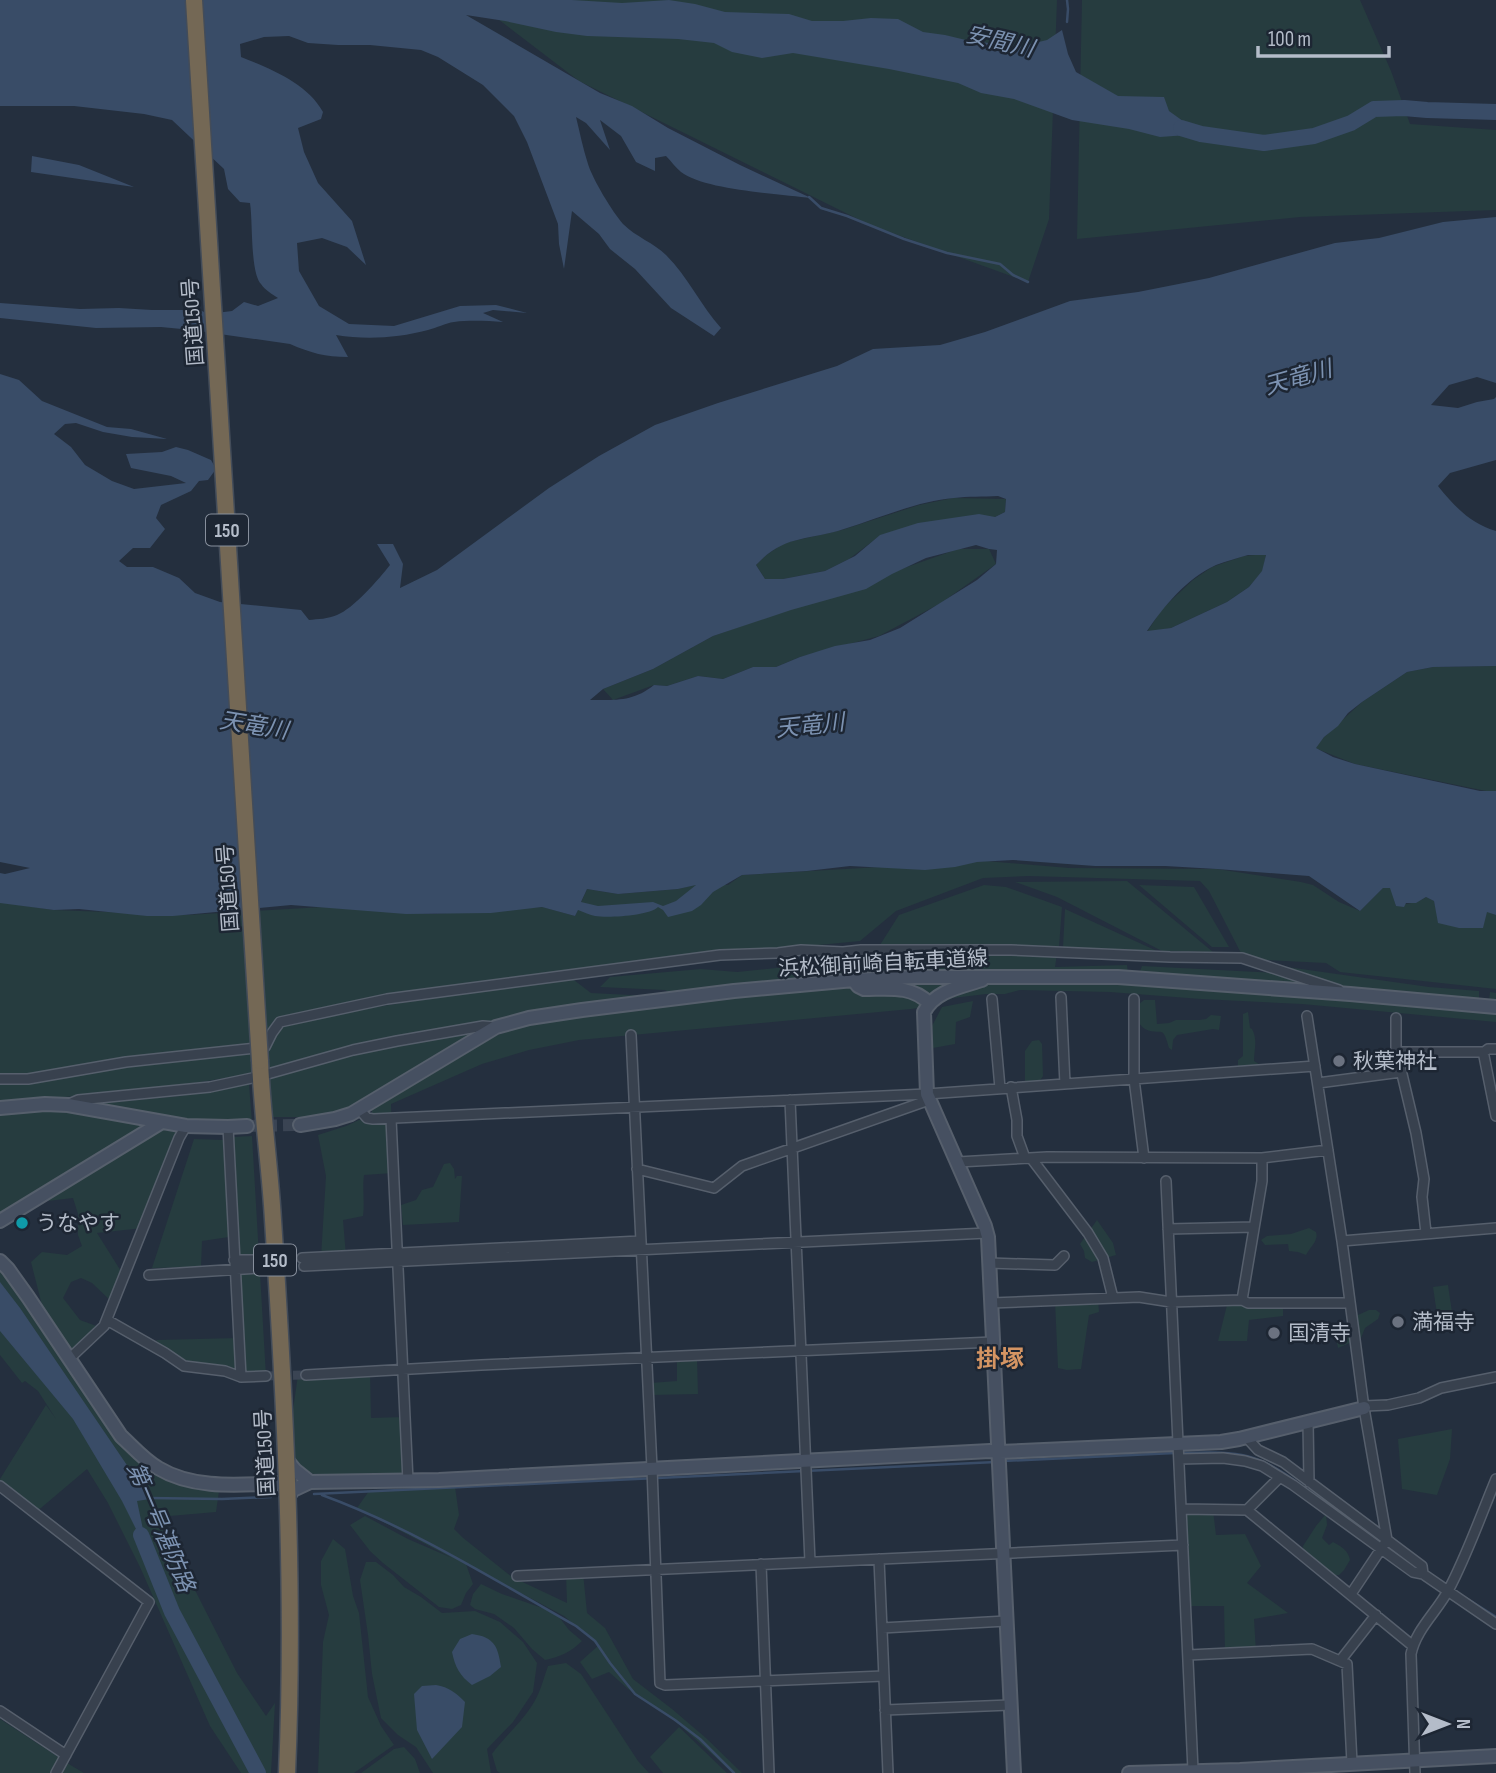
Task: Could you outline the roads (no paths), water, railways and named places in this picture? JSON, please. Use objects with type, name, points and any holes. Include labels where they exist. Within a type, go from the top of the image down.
[{"type":"highway","name":"国道150号","points":[[194,0],[288,1490],[290,1635],[287,1773]]},
{"type":"street","points":[[0,1079],[28,1079],[126,1062],[265,1047],[280,1022],[387,999],[720,955],[802,950],[1011,950],[1241,958],[1350,994]]},
{"type":"street","points":[[991,977],[942,993],[929,1003],[923,1012],[928,1097],[987,1233],[1014,1773]]},
{"type":"street","name":"浜松御前崎自転車道線","points":[[300,1125],[335,1119],[359,1109],[496,1027],[529,1018],[734,991],[853,980],[1118,978],[1350,994],[1493,1008]]},
{"type":"street","points":[[853,980],[864,989],[909,990],[918,993],[929,1003]]},
{"type":"street","points":[[1061,997],[1065,1084]]},
{"type":"street","points":[[992,999],[1000,1088]]},
{"type":"street","points":[[1134,999],[1135,1079],[1144,1158]]},
{"type":"street","points":[[1307,1016],[1342,1241],[1364,1407],[1387,1540],[1351,1594]]},
{"type":"street","points":[[1396,1018],[1396,1052],[1424,1179],[1422,1197],[1426,1233]]},
{"type":"street","points":[[68,1105],[78,1100],[210,1087],[260,1068],[483,1026],[496,1027]]},
{"type":"street","points":[[631,1035],[660,1683],[664,1685],[884,1676]]},
{"type":"street","points":[[1396,1052],[1485,1052],[1488,1049],[1496,1049]]},
{"type":"street","points":[[1485,1052],[1496,1116]]},
{"type":"street","points":[[359,1109],[367,1118],[391,1119],[790,1100],[928,1097],[1011,1087],[1315,1066]]},
{"type":"street","points":[[1318,1083],[1401,1072]]},
{"type":"street","points":[[1011,1087],[1017,1136],[1028,1158],[1088,1233],[1103,1258],[1113,1298]]},
{"type":"street","points":[[637,1169],[714,1188],[742,1166],[928,1097]]},
{"type":"street","points":[[790,1100],[810,1562]]},
{"type":"street","points":[[0,1108],[68,1105],[186,1126],[247,1126]]},
{"type":"street","points":[[391,1119],[408,1480]]},
{"type":"street","points":[[0,1221],[162,1122]]},
{"type":"street","points":[[69,1359],[107,1321],[178,1138],[186,1126]]},
{"type":"street","points":[[228,1127],[240,1377]]},
{"type":"street","points":[[958,1162],[1028,1158],[1262,1158],[1328,1150]]},
{"type":"street","points":[[1242,1300],[1262,1181],[1262,1158]]},
{"type":"street","points":[[1166,1181],[1192,1770]]},
{"type":"street","points":[[1168,1229],[1254,1227]]},
{"type":"street","points":[[1342,1241],[1496,1228]]},
{"type":"street","points":[[303,1262],[987,1233]]},
{"type":"street","points":[[989,1263],[1055,1265],[1064,1256]]},
{"type":"street","points":[[0,1261],[22,1288],[121,1436],[137,1452],[158,1468],[186,1481],[288,1490],[310,1482],[408,1480],[1220,1442],[1364,1407],[1419,1398],[1441,1388],[1496,1377]]},
{"type":"street","points":[[149,1275],[258,1264]]},
{"type":"street","points":[[991,1303],[1139,1297],[1171,1302],[1242,1300],[1248,1303],[1350,1303]]},
{"type":"street","points":[[107,1321],[184,1366],[225,1371],[240,1377],[267,1376]]},
{"type":"street","points":[[306,1375],[993,1342]]},
{"type":"street","points":[[1308,1422],[1309,1482]]},
{"type":"street","points":[[1246,1437],[1258,1450],[1283,1462],[1422,1566],[1423,1574]]},
{"type":"street","points":[[1179,1459],[1223,1458],[1262,1466],[1413,1572],[1423,1574],[1449,1590],[1496,1624]]},
{"type":"street","points":[[286,1459],[310,1482]]},
{"type":"street","points":[[1247,1510],[1280,1477]]},
{"type":"street","points":[[1414,1766],[1413,1646],[1418,1634],[1449,1590],[1496,1479]]},
{"type":"street","points":[[0,1486],[149,1602],[56,1773]]},
{"type":"street","points":[[1182,1509],[1247,1510],[1413,1646]]},
{"type":"street","points":[[517,1576],[1183,1545]]},
{"type":"street","points":[[879,1559],[888,1773]]},
{"type":"street","points":[[761,1564],[769,1773]]},
{"type":"street","points":[[1340,1661],[1376,1615]]},
{"type":"street","points":[[882,1628],[1006,1621]]},
{"type":"street","points":[[1188,1655],[1312,1650],[1347,1664],[1352,1763]]},
{"type":"street","points":[[885,1710],[1010,1704]]},
{"type":"street","points":[[0,1711],[66,1755]]},
{"type":"street","points":[[1129,1773],[1231,1771],[1352,1763],[1414,1766],[1496,1756]]},
{"type":"water","points":[[0,0],[572,0],[622,3],[669,0],[725,12],[789,14],[812,21],[898,19],[923,32],[1010,49],[1047,40],[1062,30],[1076,72],[1118,96],[1164,97],[1169,111],[1201,134],[1160,137],[1072,120],[1014,99],[981,93],[958,83],[793,53],[762,58],[732,52],[714,43],[587,36],[466,15],[600,93],[632,106],[668,128],[811,198],[707,183],[681,172],[666,156],[655,158],[655,171],[636,162],[621,136],[600,120],[610,150],[586,123],[576,117],[588,164],[608,204],[623,224],[661,251],[674,264],[721,328],[714,336],[671,308],[635,269],[610,249],[599,234],[572,211],[564,269],[558,224],[527,142],[514,116],[483,85],[438,57],[421,50],[308,43],[289,36],[264,37],[240,44],[241,57],[298,85],[323,112],[321,119],[298,128],[304,152],[318,183],[352,221],[366,265],[347,247],[322,238],[297,243],[299,271],[319,306],[349,324],[394,326],[460,306],[496,305],[527,313],[493,310],[483,313],[503,322],[454,322],[417,333],[394,336],[370,338],[336,335],[348,357],[332,356],[290,344],[192,330],[161,327],[96,328],[0,318],[0,303],[80,309],[200,310],[208,314],[232,311],[244,302],[258,306],[278,298],[264,288],[257,278],[253,258],[250,203],[240,202],[228,189],[224,169],[172,120],[74,106],[0,106]]},
{"type":"water","points":[[32,156],[79,165],[134,187],[31,172]]},
{"type":"water","name":"天竜川","points":[[1496,217],[1496,383],[1477,377],[1449,385],[1431,405],[1458,408],[1496,397],[1496,460],[1450,473],[1438,486],[1464,513],[1479,524],[1496,531],[1496,666],[1433,667],[1407,672],[1348,713],[1316,748],[1355,764],[1480,791],[1496,791],[1496,915],[1487,912],[1483,928],[1459,928],[1438,923],[1434,901],[1426,897],[1416,903],[1406,903],[1404,907],[1396,906],[1390,888],[1383,888],[1360,911],[1309,876],[1165,866],[1095,866],[1013,860],[925,870],[850,866],[742,875],[713,892],[692,911],[668,917],[658,907],[638,914],[609,917],[595,916],[578,910],[575,916],[542,907],[491,913],[406,914],[291,905],[147,916],[79,909],[54,910],[0,903],[0,873],[30,868],[0,862],[0,374],[19,380],[42,401],[107,427],[131,429],[167,439],[103,432],[76,423],[65,424],[54,434],[71,447],[85,465],[112,481],[134,489],[186,483],[171,476],[131,468],[126,454],[162,452],[176,447],[211,460],[216,469],[208,480],[199,481],[191,491],[161,505],[156,518],[165,529],[150,548],[133,548],[119,561],[127,567],[153,567],[179,578],[195,593],[220,602],[301,610],[309,620],[319,619],[337,615],[350,607],[390,565],[377,544],[393,544],[403,564],[400,588],[437,570],[549,488],[655,425],[837,366],[873,349],[940,345],[985,332],[1070,301],[1138,292],[1209,278],[1335,243],[1379,238],[1443,222]],"holes":[[[998,496],[1006,499],[1005,512],[995,517],[979,514],[918,523],[880,535],[855,556],[825,571],[783,579],[765,579],[756,565],[787,543],[831,533],[912,506],[965,497]],[[976,545],[997,550],[996,564],[977,580],[900,628],[870,640],[835,646],[776,667],[753,667],[723,679],[698,676],[667,686],[654,685],[631,697],[590,700],[603,689],[653,669],[713,636],[866,589],[926,558]],[[1248,555],[1266,555],[1262,571],[1249,587],[1227,602],[1171,628],[1147,631],[1186,585],[1216,565]],[[696,885],[676,901],[663,906],[653,902],[598,906],[581,902],[587,889],[618,894]]]},
{"type":"water","points":[[0,1282],[150,1499],[137,1501],[148,1553],[122,1501],[73,1419],[0,1331]]},
{"type":"water","points":[[472,1634],[485,1637],[494,1644],[501,1667],[472,1685],[459,1671],[452,1652],[460,1639]]},
{"type":"water","points":[[436,1685],[452,1691],[465,1702],[462,1727],[432,1759],[417,1730],[414,1694],[422,1686]]},
{"type":"waterway","points":[[1067,0],[1067,22]]},
{"type":"waterway","name":"安間川","points":[[1181,128],[1201,134],[1264,143],[1314,136],[1351,123],[1374,109],[1496,112]]},
{"type":"waterway","points":[[809,197],[821,208],[904,239],[947,253],[1000,264],[1013,275],[1028,282]]},
{"type":"waterway","points":[[1003,1461],[1175,1453]]},
{"type":"waterway","points":[[1181,1453],[1232,1454],[1258,1459],[1302,1486]]},
{"type":"waterway","points":[[314,1494],[996,1462]]},
{"type":"waterway","points":[[322,1495],[420,1539],[576,1626],[595,1641],[635,1694],[700,1739],[734,1773]]},
{"type":"waterway","points":[[148,1498],[271,1497]]},
{"type":"waterway","points":[[1341,1515],[1382,1543]]},
{"type":"waterway","name":"第一号湛防路","points":[[141,1535],[172,1612],[258,1773]]},
{"type":"waterway","points":[[1387,1547],[1411,1563]]},
{"type":"waterway","points":[[1466,1598],[1496,1617]]},
{"type":"tunnel","points":[[247,1126],[300,1125]]},
{"type":"tunnel","points":[[258,1260],[302,1258]]},
{"type":"tunnel","points":[[258,1268],[304,1266]]},
{"type":"tunnel","points":[[266,1376],[306,1375]]},
{"type":"place","name":"秋葉神社","points":[[1339,1061]]},
{"type":"place","name":"うなやす","points":[[22,1223]]},
{"type":"place","name":"満福寺","points":[[1398,1322]]},
{"type":"place","name":"国清寺","points":[[1274,1333]]},
{"type":"district","name":"掛塚","points":[[1000,1359]]}]
